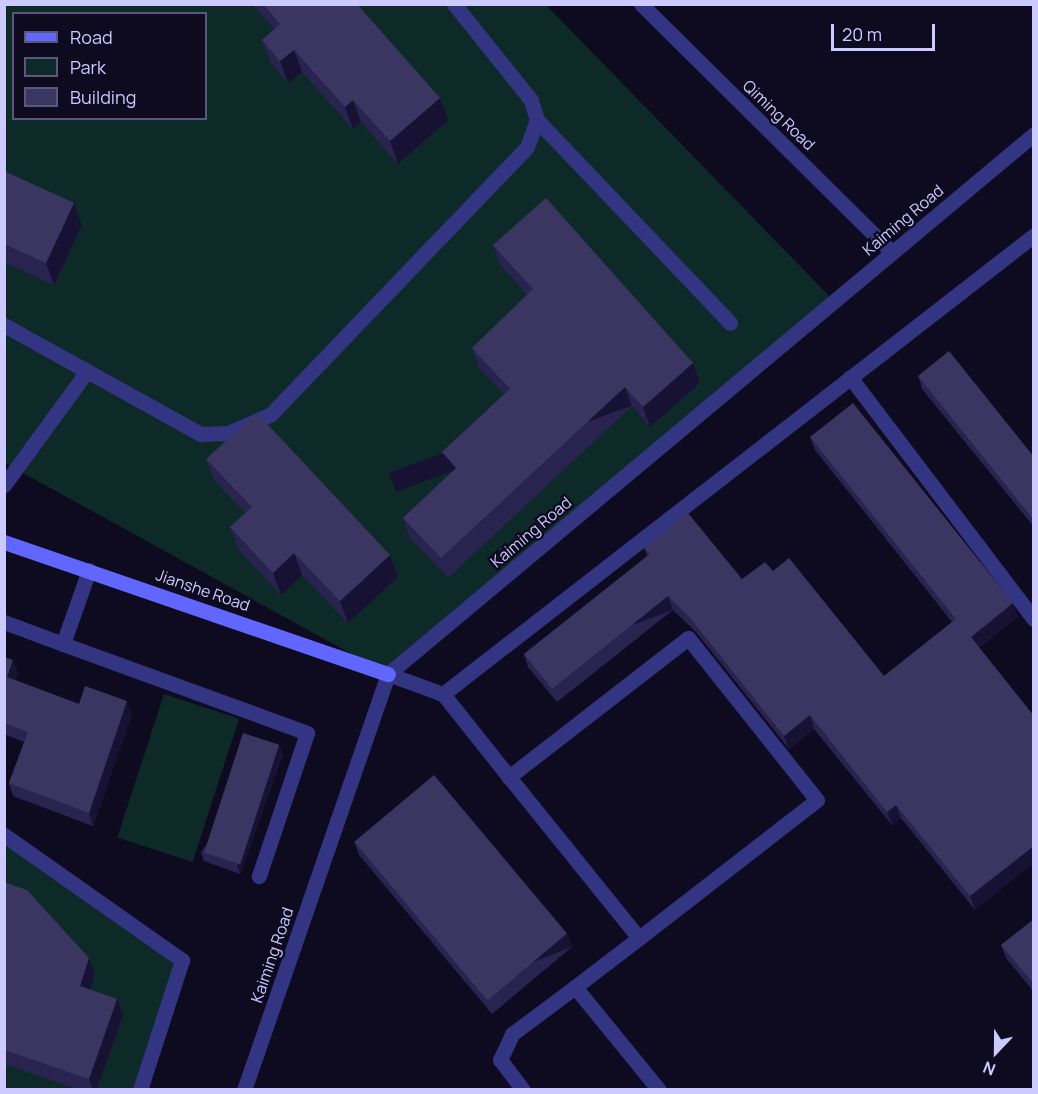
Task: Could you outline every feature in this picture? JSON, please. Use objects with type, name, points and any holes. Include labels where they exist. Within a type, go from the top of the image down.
[{"type":"street","points":[[454,4],[531,100],[537,120],[730,323]]},
{"type":"street","name":"Qiming Road","points":[[641,4],[892,252]]},
{"type":"street","points":[[4,325],[201,434],[228,433],[271,414],[527,147],[537,120]]},
{"type":"street","name":"Kaiming Road","points":[[244,1089],[388,674],[1034,134]]},
{"type":"street","points":[[444,694],[1034,236]]},
{"type":"street","points":[[4,485],[87,371]]},
{"type":"street","points":[[850,377],[1034,620]]},
{"type":"street","name":"Jianshe Road","points":[[4,542],[388,674]]},
{"type":"street","points":[[63,644],[89,570]]},
{"type":"street","points":[[4,622],[307,733],[259,876]]},
{"type":"street","points":[[509,777],[688,638],[817,800],[513,1034],[500,1060],[523,1089]]},
{"type":"street","points":[[388,674],[444,694],[639,938]]},
{"type":"street","points":[[4,835],[182,960],[140,1089]]},
{"type":"street","points":[[575,987],[659,1089]]},
{"type":"green space","points":[[5,5],[546,5],[835,302],[388,674],[5,463]]},
{"type":"green space","points":[[164,694],[239,718],[192,862],[117,838]]},
{"type":"green space","points":[[4,835],[182,960],[140,1089],[5,1089]]},
{"type":"building","points":[[263,4],[357,4],[440,98],[390,141],[353,100],[345,107],[294,50],[280,61],[262,40],[280,24]]},
{"type":"building","points":[[4,171],[74,203],[46,263],[4,244]]},
{"type":"building","points":[[546,198],[693,363],[643,407],[625,387],[441,558],[403,518],[456,468],[442,452],[510,389],[472,348],[533,289],[493,245]]},
{"type":"building","points":[[949,351],[1034,457],[1034,520],[918,376]]},
{"type":"building","points":[[853,403],[1013,603],[971,637],[1034,716],[1034,846],[970,896],[896,805],[887,812],[810,715],[784,736],[691,619],[668,596],[552,689],[524,654],[650,554],[644,548],[688,513],[742,579],[765,562],[773,571],[789,558],[884,676],[956,619],[810,437]]},
{"type":"building","points":[[257,413],[390,555],[340,601],[294,553],[273,573],[230,527],[252,507],[206,459]]},
{"type":"building","points":[[4,657],[13,660],[7,677],[79,704],[85,686],[127,701],[89,813],[9,783],[28,732],[4,723]]},
{"type":"building","points":[[243,733],[279,745],[240,865],[204,853]]},
{"type":"building","points":[[434,775],[567,934],[487,1000],[354,842]]},
{"type":"building","points":[[4,882],[27,890],[89,958],[80,986],[117,999],[89,1079],[4,1050]]},
{"type":"building","points":[[1034,919],[1034,984],[1001,945]]}]
